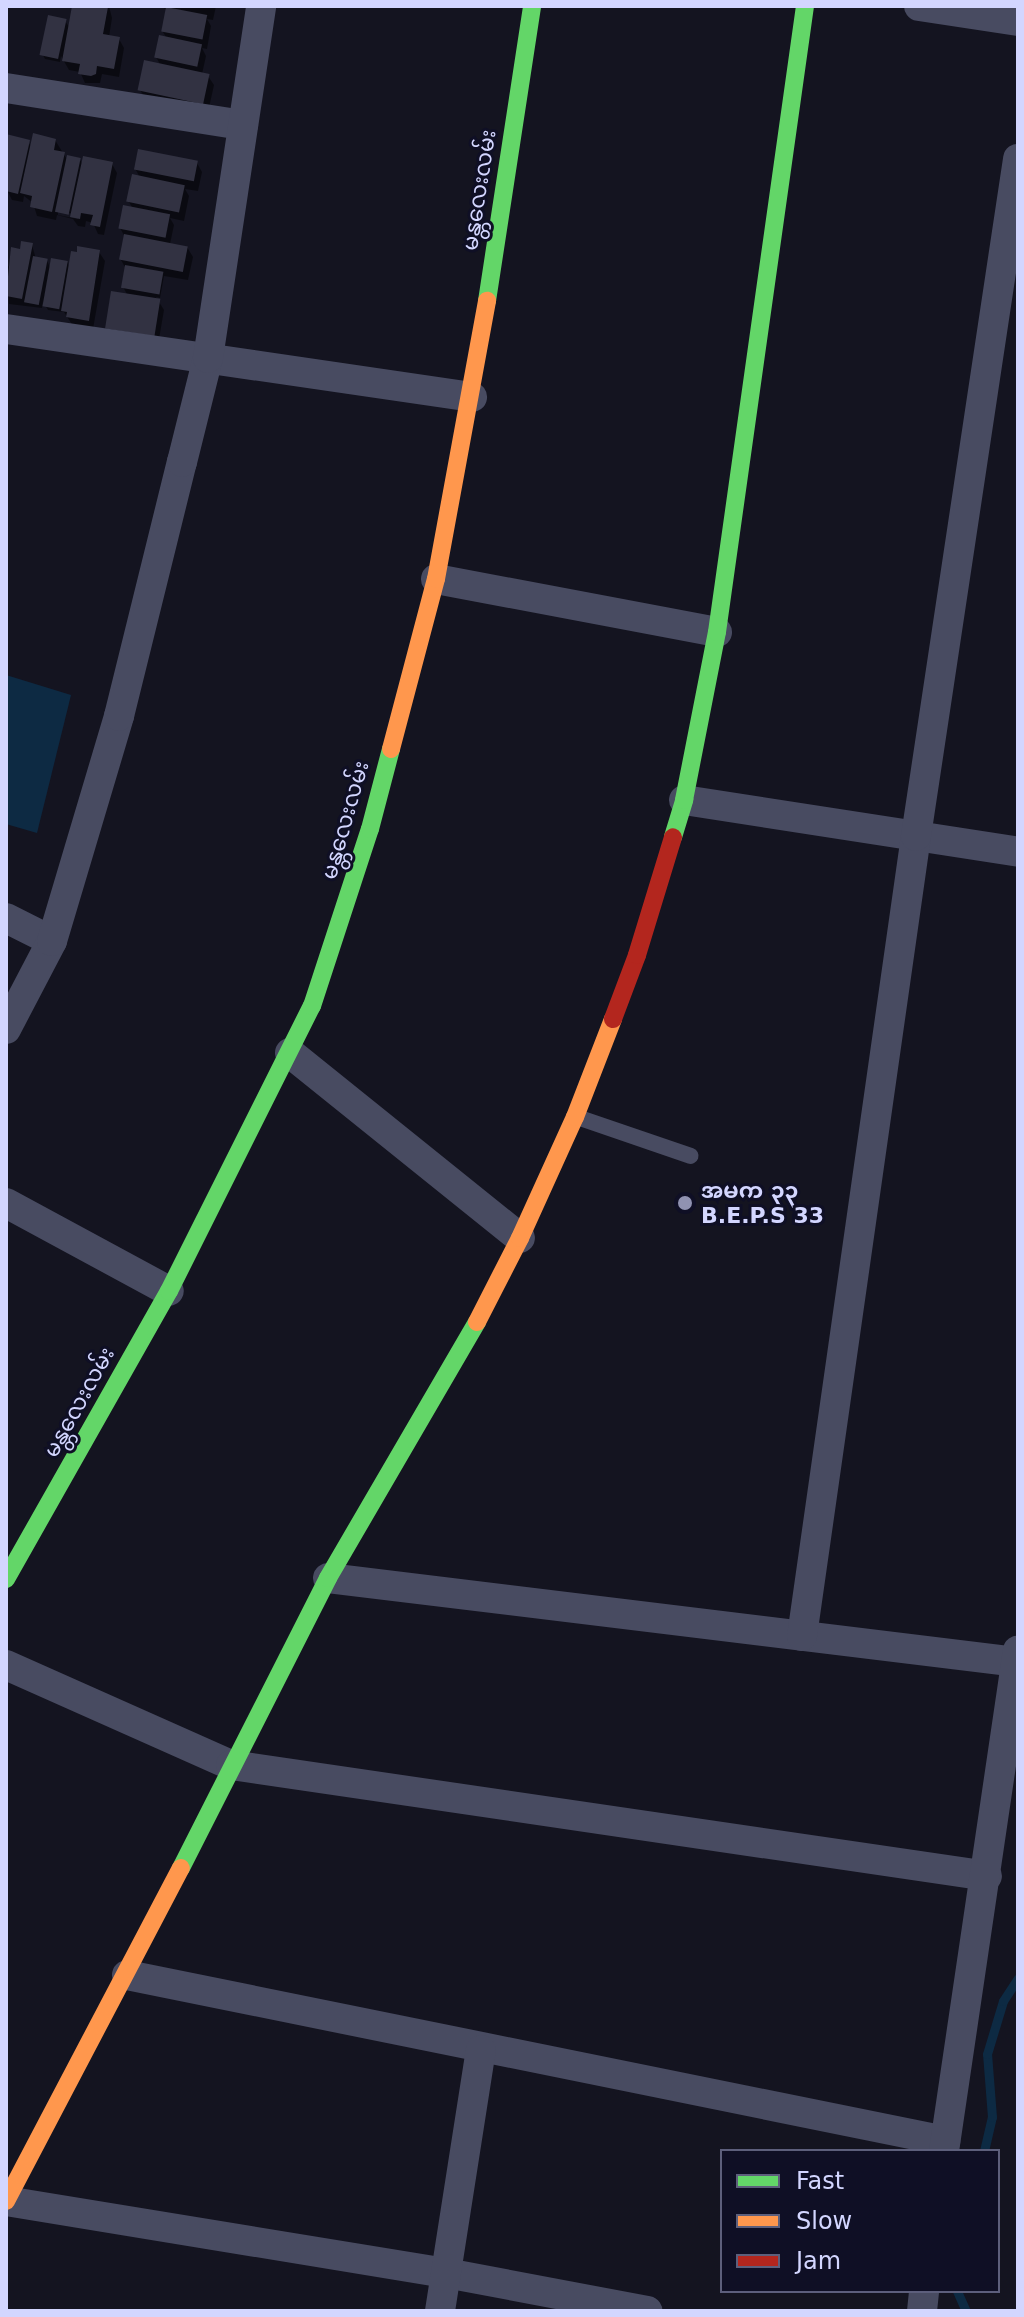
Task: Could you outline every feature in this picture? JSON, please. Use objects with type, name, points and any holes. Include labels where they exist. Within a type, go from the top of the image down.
[{"type":"street","points":[[6,1029],[52,941],[119,716],[208,358],[261,6]]},
{"type":"street","name":"မန္တလေးလမ်း","points":[[6,1579],[169,1291],[312,1006],[370,829],[436,579],[472,397],[532,6]]},
{"type":"street","points":[[647,2311],[446,2273],[6,2201],[127,1975],[328,1578],[453,1367],[520,1238],[575,1117],[637,955],[684,800],[717,632],[805,6]]},
{"type":"street","points":[[919,6],[1018,21]]},
{"type":"street","points":[[6,88],[243,125]]},
{"type":"street","points":[[802,1636],[916,836],[1018,159]]},
{"type":"street","points":[[6,329],[472,397]]},
{"type":"street","points":[[436,579],[717,632]]},
{"type":"street","points":[[684,800],[1018,852]]},
{"type":"street","points":[[6,918],[52,941]]},
{"type":"street","points":[[290,1053],[520,1238]]},
{"type":"street","points":[[6,1203],[169,1291]]},
{"type":"street","points":[[127,1975],[944,2146],[987,1876],[1017,1656],[802,1636],[328,1578]]},
{"type":"street","points":[[6,1665],[231,1765],[987,1876]]},
{"type":"street","points":[[440,2311],[481,2050]]},
{"type":"lane","points":[[575,1117],[691,1156]]},
{"type":"water","points":[[6,675],[71,695],[37,833],[6,824]]},
{"type":"building","points":[[72,6],[108,7],[103,34],[120,37],[114,69],[97,66],[96,74],[78,74],[80,64],[62,61]]},
{"type":"building","points":[[166,7],[207,15],[202,40],[161,32]]},
{"type":"building","points":[[48,15],[67,19],[58,59],[39,55]]},
{"type":"building","points":[[159,35],[202,44],[197,67],[154,57]]},
{"type":"building","points":[[144,60],[210,74],[203,104],[138,90]]},
{"type":"building","points":[[33,133],[56,139],[54,150],[65,152],[52,212],[30,207],[32,196],[20,193]]},
{"type":"building","points":[[6,134],[30,140],[18,194],[6,191]]},
{"type":"building","points":[[138,149],[198,161],[194,181],[134,170]]},
{"type":"building","points":[[67,155],[81,158],[69,215],[55,212]]},
{"type":"building","points":[[83,156],[113,162],[100,227],[90,225],[93,215],[81,213],[80,219],[70,217]]},
{"type":"building","points":[[132,174],[185,185],[179,213],[126,201]]},
{"type":"building","points":[[123,205],[170,214],[166,238],[118,229]]},
{"type":"building","points":[[124,234],[188,246],[183,272],[119,260]]},
{"type":"building","points":[[21,241],[33,243],[22,299],[6,296],[11,247],[20,249]]},
{"type":"building","points":[[77,246],[100,250],[89,321],[66,317],[67,312],[61,311],[71,251],[77,252]]},
{"type":"building","points":[[33,256],[48,259],[39,305],[24,302]]},
{"type":"building","points":[[51,258],[68,261],[59,309],[42,306]]},
{"type":"building","points":[[125,265],[163,272],[159,294],[121,288]]},
{"type":"building","points":[[111,291],[160,299],[154,336],[105,329]]},
{"type":"waterway","points":[[984,2149],[992,2117],[987,2054],[1003,2001],[1018,1978]]},
{"type":"waterway","points":[[958,2293],[966,2311]]},
{"type":"traffic: fast","points":[[487,301],[532,6]]},
{"type":"traffic: fast","points":[[673,837],[684,800],[717,632],[805,6]]},
{"type":"traffic: fast","points":[[6,1579],[169,1291],[312,1006],[370,829],[391,749]]},
{"type":"traffic: fast","points":[[181,1868],[328,1578],[477,1322]]},
{"type":"traffic: slow","points":[[391,749],[436,579],[487,301]]},
{"type":"traffic: slow","points":[[477,1322],[520,1238],[575,1117],[613,1019]]},
{"type":"traffic: slow","points":[[6,2201],[181,1868]]},
{"type":"traffic: jam","points":[[613,1019],[637,955],[673,837]]},
{"type":"place","name":"အမက ၃၃ B.E.P.S 33","points":[[685,1203]]}]
